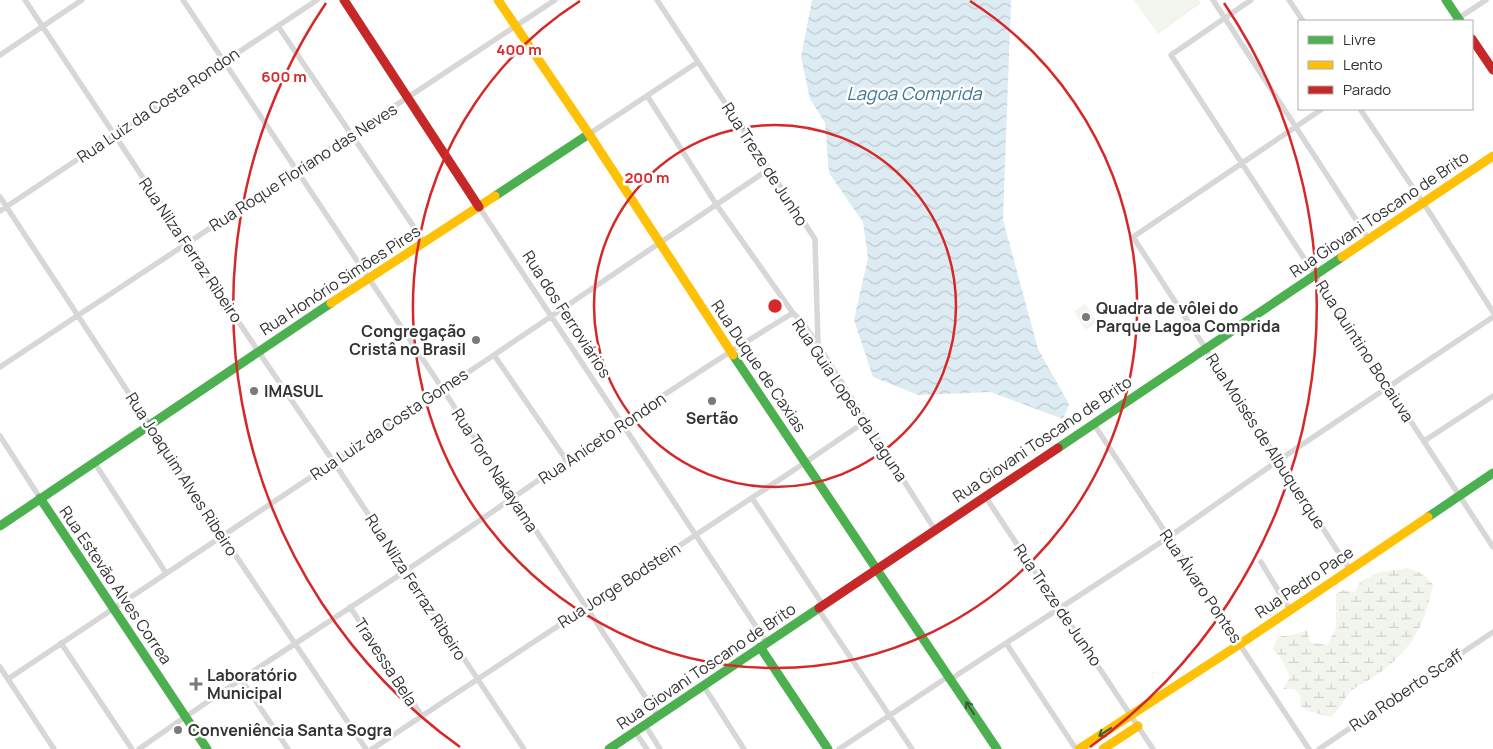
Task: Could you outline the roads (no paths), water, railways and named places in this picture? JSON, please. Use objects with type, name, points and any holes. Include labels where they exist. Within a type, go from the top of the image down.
[{"type":"main road","name":"Rua dos Ferroviários","points":[[344,0],[479,206]]},
{"type":"main road","name":"Rua Duque de Caxias","points":[[498,0],[589,134],[730,351],[951,677],[997,749]]},
{"type":"main road","points":[[1446,0],[1457,20]]},
{"type":"main road","points":[[1473,40],[1493,70]]},
{"type":"main road","name":"Rua Honório Simões Pires","points":[[0,526],[258,351],[589,134]]},
{"type":"main road","name":"Rua Giovani Toscano de Brito","points":[[609,749],[1368,238],[1493,156]]},
{"type":"main road","name":"Rua Pedro Pace","points":[[1078,749],[1240,644],[1493,474]]},
{"type":"main road","name":"Rua Estevão Alves Correa","points":[[40,498],[207,749]]},
{"type":"main road","name":"Rua dos Ferroviários","points":[[764,645],[828,749]]},
{"type":"main road","points":[[1103,749],[1138,726]]},
{"type":"street","name":"Rua Nilza Ferraz Ribeiro","points":[[25,0],[524,749]]},
{"type":"street","points":[[0,55],[82,0]]},
{"type":"street","name":"Rua Toro Nakayama","points":[[183,0],[658,716]]},
{"type":"street","name":"Rua Luiz da Costa Rondon","points":[[0,210],[317,0]]},
{"type":"street","name":"Rua Roque Floriano das Neves","points":[[0,367],[555,0]]},
{"type":"street","name":"Rua Treze de Junho","points":[[657,0],[815,239],[818,344]]},
{"type":"street","points":[[1213,0],[1297,126],[1368,238]]},
{"type":"street","points":[[1225,18],[1251,0]]},
{"type":"street","points":[[1289,0],[1302,20]]},
{"type":"street","points":[[1457,20],[1486,0]]},
{"type":"street","name":"Rua Quintino Bocaiuva","points":[[1225,18],[1170,55],[1493,547]]},
{"type":"street","points":[[278,26],[424,242]]},
{"type":"street","name":"Rua Honório Simões Pires","points":[[589,134],[648,97],[698,62]]},
{"type":"street","name":"Rua Guia Lopes da Laguna","points":[[648,97],[716,204],[793,313],[818,344],[935,530]]},
{"type":"street","points":[[1242,163],[1321,110]]},
{"type":"street","points":[[1361,110],[1423,202],[1493,312]]},
{"type":"street","name":"Rua Moisés de Albuquerque","points":[[1242,163],[1133,237],[1350,570]]},
{"type":"street","name":"Rua Luiz da Costa Gomes","points":[[8,679],[769,169]]},
{"type":"street","name":"Rua Joaquim Alves Ribeiro","points":[[0,197],[222,535],[366,749]]},
{"type":"street","name":"Rua dos Ferroviários","points":[[479,206],[696,535],[764,645]]},
{"type":"street","name":"Rua Aniceto Rondon","points":[[139,749],[185,716],[406,571],[730,351],[793,313]]},
{"type":"street","points":[[839,749],[1169,537],[1279,460],[1493,317]]},
{"type":"street","points":[[494,355],[566,462]]},
{"type":"street","points":[[1424,441],[1493,396]]},
{"type":"street","name":"Rua Jorge Bodstein","points":[[372,749],[752,498],[866,420]]},
{"type":"street","name":"Rua Álvaro Pontes","points":[[1093,423],[1309,749]]},
{"type":"street","name":"Rua Estevão Alves Correa","points":[[0,436],[3,446],[40,498]]},
{"type":"street","points":[[94,462],[166,573]]},
{"type":"street","name":"Rua Treze de Junho","points":[[985,496],[1138,726]]},
{"type":"street","points":[[752,498],[912,749]]},
{"type":"street","points":[[1261,562],[1290,610]]},
{"type":"street","name":"Travessa Bela","points":[[350,607],[422,716]]},
{"type":"street","name":"Rua Roberto Scaff","points":[[1319,749],[1493,632]]},
{"type":"street","points":[[61,643],[132,749]]},
{"type":"street","points":[[1006,643],[1078,749]]},
{"type":"street","points":[[0,668],[54,749]]},
{"type":"street","points":[[241,680],[288,749]]},
{"type":"street","points":[[703,685],[744,749]]},
{"type":"street","points":[[645,725],[660,749]]},
{"type":"street","points":[[1138,726],[1153,749]]},
{"type":"street","points":[[635,732],[647,749]]},
{"type":"water","name":"Lagoa Comprida","points":[[812,0],[1011,0],[1003,220],[1038,349],[1069,404],[1063,419],[991,392],[918,395],[873,377],[854,320],[868,258],[863,222],[829,173],[825,123],[810,99],[801,57]]},
{"type":"place","name":"Quadra de vôlei do Parque Lagoa Comprida","points":[[1086,317]]},
{"type":"place","name":"Congregação Cristâ no Brasil","points":[[476,340]]},
{"type":"place","name":"IMASUL","points":[[254,391]]},
{"type":"place","name":"Sertão","points":[[712,401]]},
{"type":"place","name":"Laboratório Municipal","points":[[196,684]]},
{"type":"place","name":"Conveniência Santa Sogra","points":[[178,730]]}]
